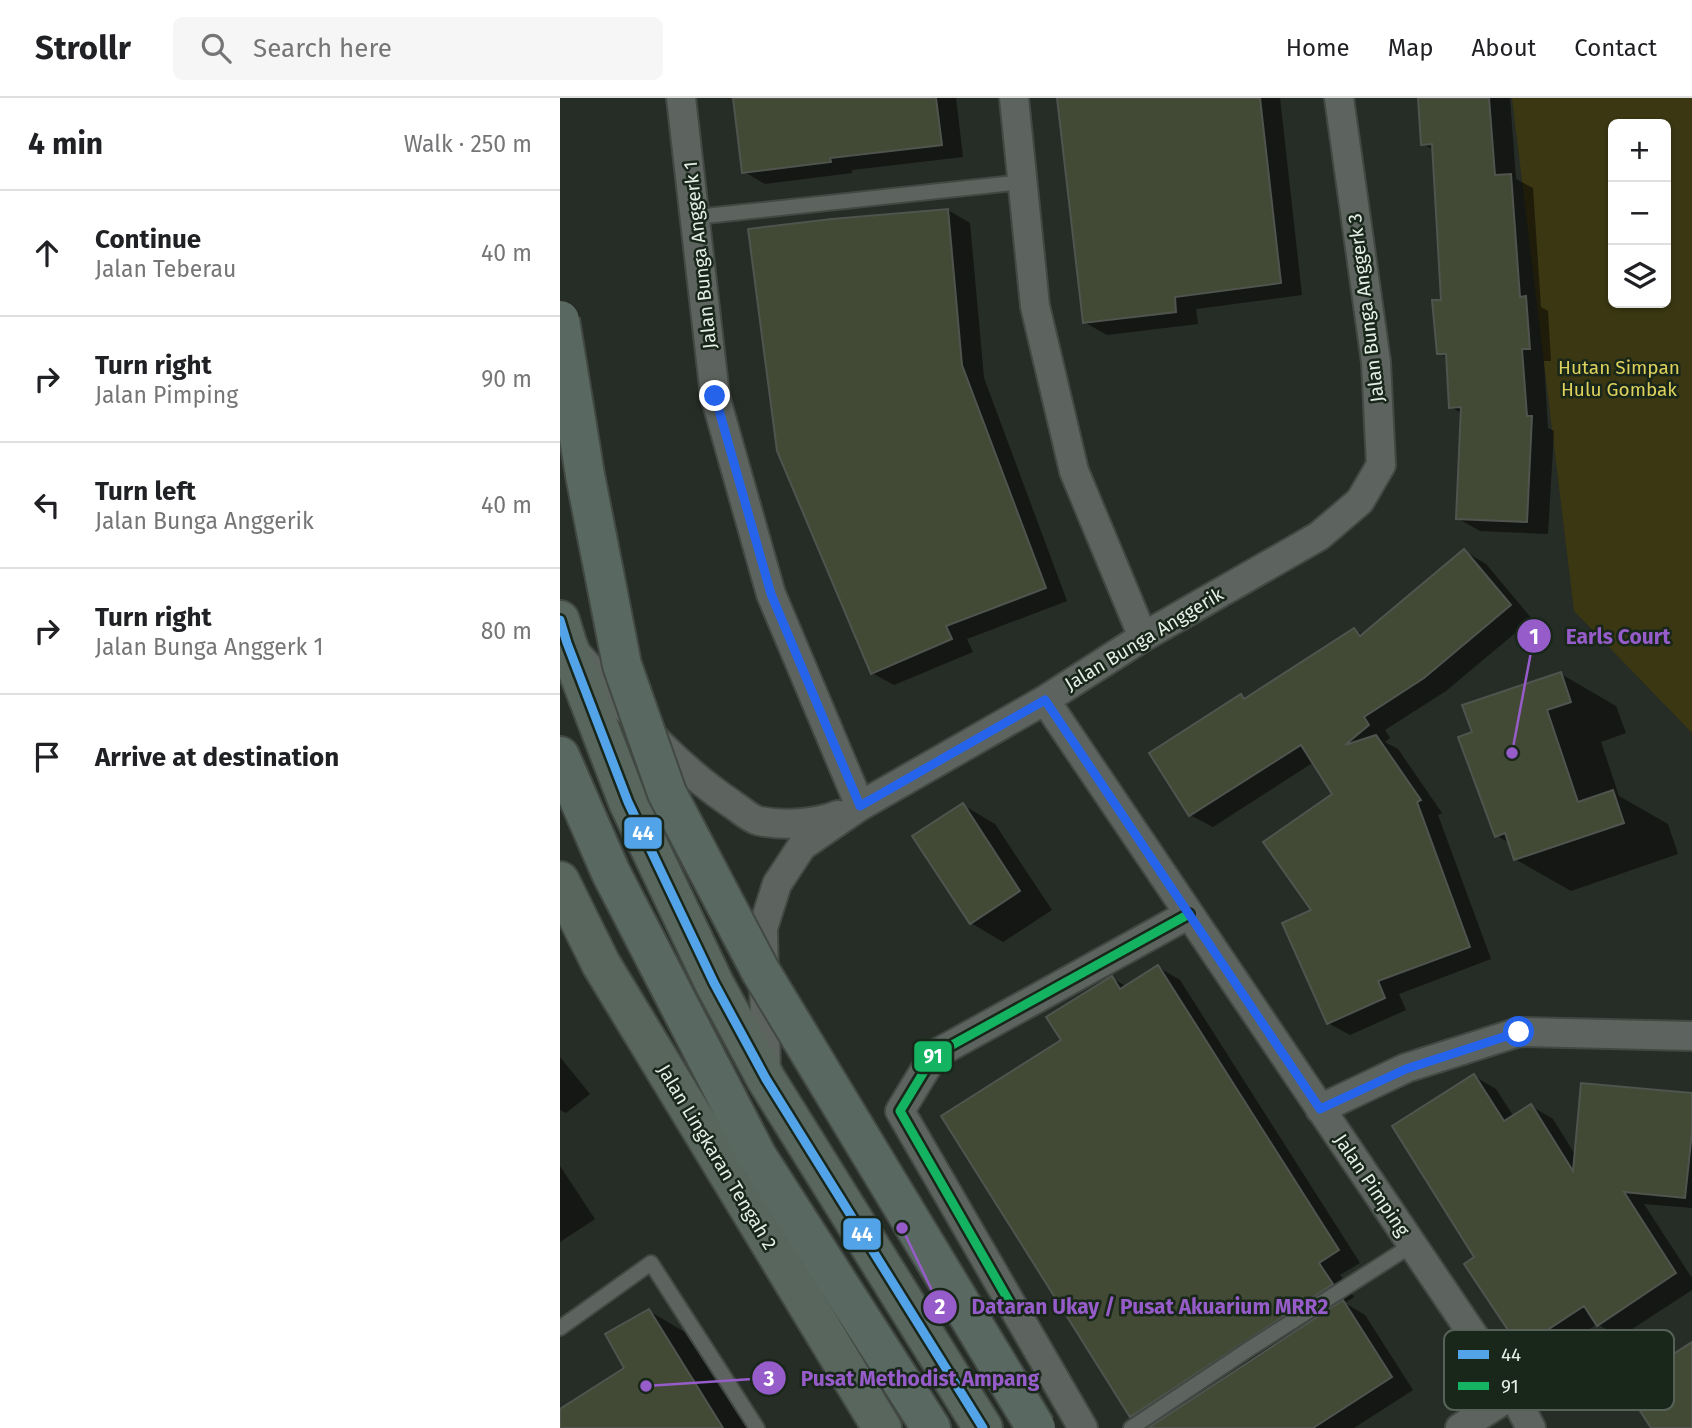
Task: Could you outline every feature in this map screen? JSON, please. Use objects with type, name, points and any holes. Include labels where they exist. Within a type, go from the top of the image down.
[{"type":"highway","points":[[560,320],[585,475],[622,665],[667,793],[761,972],[1036,1428]]},
{"type":"highway","points":[[563,631],[633,814],[714,983],[766,1079],[983,1428]]},
{"type":"highway","points":[[560,756],[611,873],[757,1156],[932,1428]]},
{"type":"highway","name":"Jalan Lingkaran Tengah 2","points":[[560,881],[601,964],[882,1428]]},
{"type":"street","name":"Jalan Bunga Anggerk 1","points":[[681,98],[715,396],[771,594],[860,806]]},
{"type":"street","points":[[1014,98],[1035,306],[1074,471],[1143,637]]},
{"type":"street","name":"Jalan Bunga Anggerk 3","points":[[1319,536],[1360,501],[1381,465],[1376,362],[1339,98]]},
{"type":"street","name":"Jalan Bunga Anggerik","points":[[766,1079],[763,928],[777,884],[802,846],[860,806],[1045,700],[1143,637],[1319,536]]},
{"type":"street","name":"Jalan Bunga Anggerik","points":[[563,631],[644,728],[697,778],[757,821],[793,823],[823,820],[860,806]]},
{"type":"street","name":"Jalan Pimping","points":[[1045,700],[1470,1330]]},
{"type":"street","points":[[1083,1428],[900,1111],[934,1055],[1189,914]]},
{"type":"street","points":[[1320,1109],[1406,1069],[1519,1032],[1692,1036]]},
{"type":"street","points":[[1460,1428],[1488,1410]]},
{"type":"street","name":"Jalan Pimping","points":[[1521,1410],[1531,1428]]},
{"type":"lane","points":[[696,217],[1023,182]]},
{"type":"lane","points":[[1130,1428],[1412,1245]]},
{"type":"lane","points":[[560,1328],[651,1263],[757,1428]]},
{"type":"green space","name":"Hutan Simpan Hulu Gombak","points":[[1512,98],[1692,98],[1692,733],[1574,611]]},
{"type":"building","points":[[733,98],[936,98],[942,145],[830,158],[831,162],[742,173]]},
{"type":"building","points":[[1057,98],[1260,98],[1281,283],[1175,297],[1176,312],[1083,323]]},
{"type":"building","points":[[1418,98],[1489,98],[1495,175],[1511,174],[1520,297],[1526,296],[1530,349],[1522,349],[1527,416],[1532,416],[1527,522],[1456,519],[1461,407],[1449,408],[1446,354],[1437,354],[1432,300],[1441,300],[1432,144],[1421,145]]},
{"type":"building","points":[[948,209],[962,365],[1046,588],[946,626],[952,639],[871,674],[777,451],[748,229]]},
{"type":"building","points":[[1464,549],[1511,605],[1424,678],[1364,717],[1369,725],[1345,745],[1376,735],[1421,800],[1417,802],[1470,947],[1378,981],[1385,998],[1327,1024],[1282,923],[1311,910],[1263,842],[1332,794],[1301,745],[1189,816],[1149,753],[1241,694],[1244,699],[1354,628],[1360,636]]},
{"type":"building","points":[[1561,672],[1571,702],[1547,710],[1578,802],[1613,790],[1624,823],[1514,860],[1505,833],[1495,837],[1458,737],[1472,732],[1462,705]]},
{"type":"building","points":[[963,803],[1020,891],[970,924],[912,836]]},
{"type":"building","points":[[1158,965],[1339,1250],[1319,1263],[1333,1284],[1130,1417],[941,1116],[1061,1040],[1046,1017],[1112,976],[1120,989]]},
{"type":"building","points":[[1474,1074],[1504,1121],[1531,1104],[1573,1171],[1581,1083],[1692,1093],[1692,1132],[1685,1198],[1624,1192],[1676,1273],[1597,1326],[1584,1306],[1547,1330],[1508,1330],[1464,1264],[1474,1257],[1392,1126]]},
{"type":"building","points":[[1343,1300],[1392,1377],[1313,1428],[1148,1428]]},
{"type":"building","points":[[649,1309],[723,1428],[560,1428],[560,1409],[624,1368],[605,1334]]},
{"type":"building","points":[[1692,1342],[1692,1428],[1651,1428],[1639,1410],[1674,1410],[1674,1354]]},
{"type":"transit line","name":"44","points":[[560,620],[628,802],[714,983],[766,1079],[983,1428]]},
{"type":"transit line","name":"91","points":[[1014,1310],[900,1111],[934,1055],[1189,914]]},
{"type":"place","name":"Earls Court","points":[[1512,753]]},
{"type":"place","name":"Dataran Ukay / Pusat Akuarium MRR2","points":[[902,1228]]},
{"type":"place","name":"Pusat Methodist Ampang","points":[[646,1386]]},
{"type":"route","points":[[715,396],[771,594],[860,806],[1045,700],[1320,1109],[1406,1069],[1519,1032]]}]
